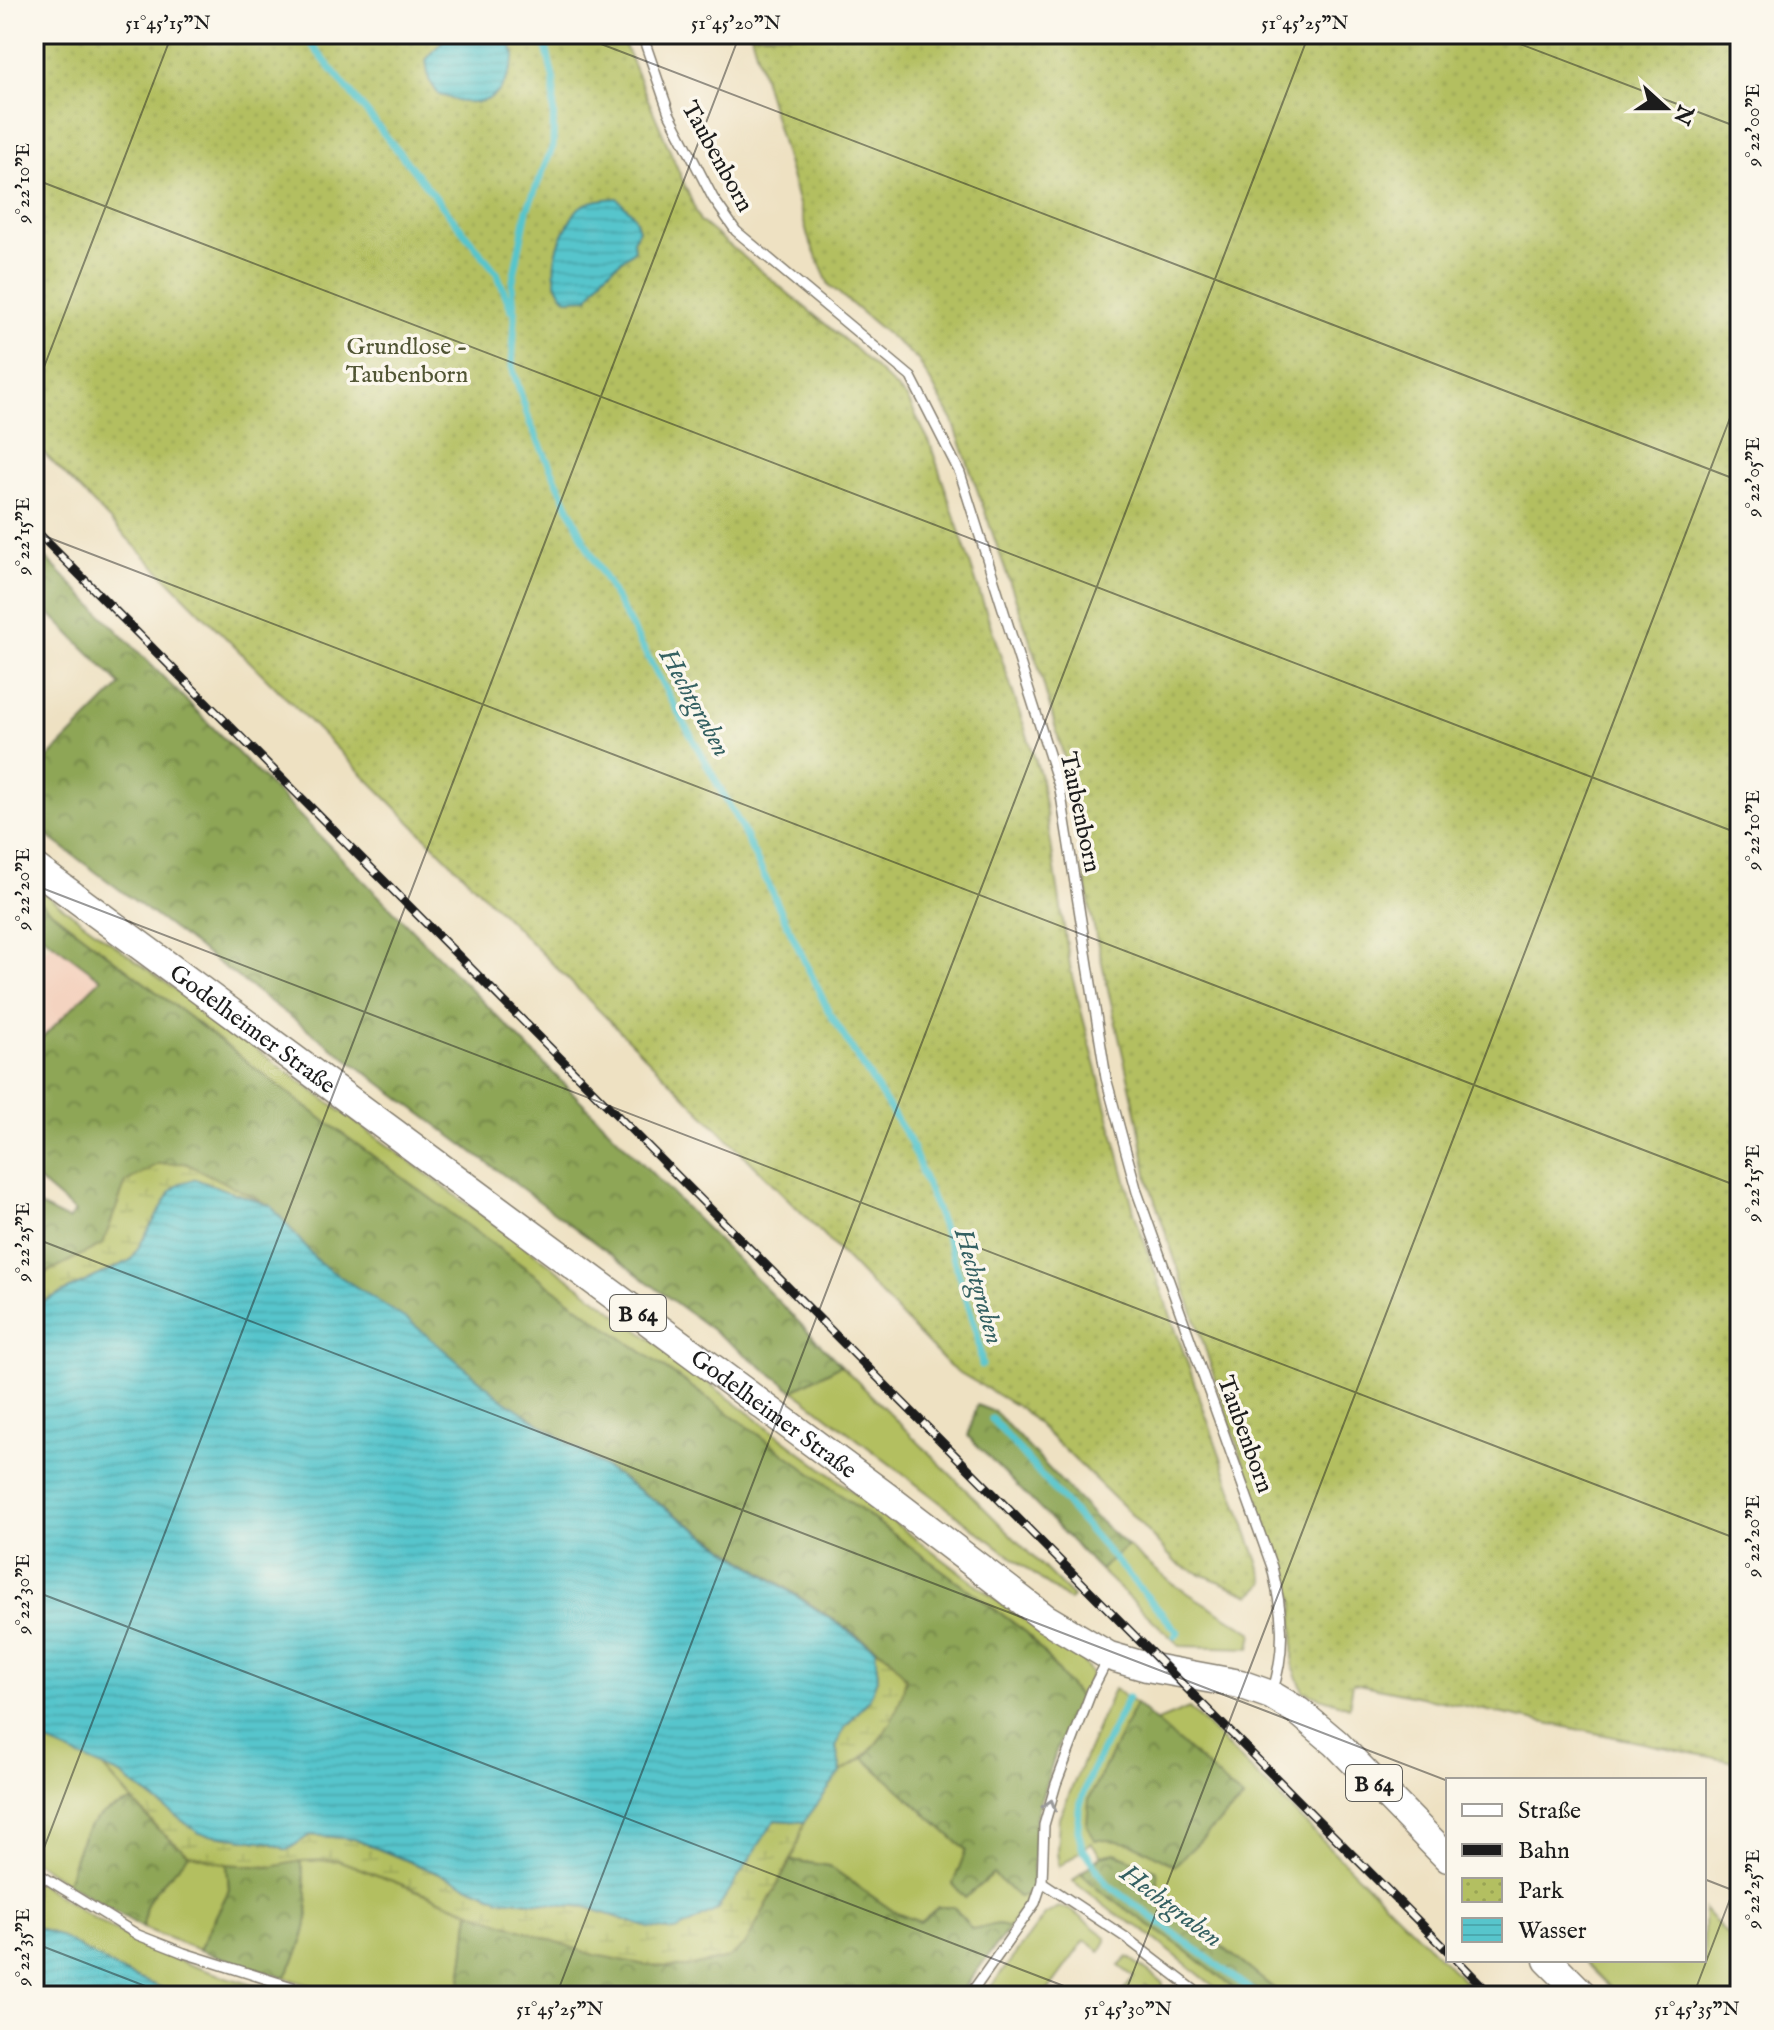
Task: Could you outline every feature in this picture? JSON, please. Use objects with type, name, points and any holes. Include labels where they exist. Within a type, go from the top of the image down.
[{"type":"main road","name":"Godelheimer Straße","points":[[34,867],[888,1498],[1045,1618],[1109,1656],[1147,1667],[1240,1684],[1271,1695],[1298,1711],[1336,1743],[1446,1856]]},
{"type":"main road","points":[[1550,1962],[1584,1996]]},
{"type":"lane","name":"Taubenborn","points":[[642,34],[669,113],[713,198],[736,231],[911,377],[960,473],[1060,789],[1106,1078],[1137,1192],[1272,1567],[1282,1621],[1281,1659],[1271,1695]]},
{"type":"lane","points":[[969,1996],[1035,1903],[1042,1882],[1044,1825],[1052,1797],[1092,1690],[1109,1656]]},
{"type":"lane","points":[[34,1871],[138,1935],[199,1958],[321,1996]]},
{"type":"lane","points":[[1042,1882],[1125,1937],[1202,1996]]},
{"type":"shaded area","points":[[53,943],[102,979],[34,1046],[34,959]]},
{"type":"green space","name":"Grundlose - Taubenborn","points":[[34,34],[620,34],[700,221],[852,346],[907,398],[930,443],[1040,774],[1071,972],[1135,1215],[1265,1582],[1251,1595],[1177,1564],[1128,1511],[1023,1410],[950,1367],[806,1217],[34,443]]},
{"type":"green space","points":[[751,34],[1740,34],[1740,1763],[1353,1683],[1349,1707],[1303,1691],[1293,1665],[1294,1600],[1263,1520],[1148,1180],[1138,1121],[1091,914],[1070,779],[1035,654],[953,421],[918,360],[829,285],[809,240]]},
{"type":"green space","points":[[34,546],[841,1365],[793,1390],[34,826],[34,772],[121,685],[34,598]]},
{"type":"green space","points":[[34,886],[1082,1660],[1092,1674],[1080,1699],[1027,1633],[306,1107],[34,898]]},
{"type":"green space","points":[[34,898],[306,1107],[1027,1633],[1080,1699],[1056,1751],[1036,1816],[1032,1892],[1019,1897],[993,1874],[965,1898],[953,1884],[966,1850],[864,1758],[884,1734],[890,1657],[501,1398],[412,1323],[319,1263],[271,1206],[126,1182],[103,1244],[34,1279],[34,1203],[68,1220],[75,1212],[34,1177],[34,1046],[101,979],[34,929]]},
{"type":"green space","points":[[185,1163],[271,1206],[195,1179],[172,1190],[131,1260],[34,1306],[34,1279],[103,1244],[126,1182],[158,1164]]},
{"type":"green space","points":[[841,1365],[1073,1597],[1069,1601],[793,1390]]},
{"type":"green space","points":[[977,1405],[995,1412],[1095,1517],[1127,1546],[1100,1570],[968,1436]]},
{"type":"green space","points":[[1127,1546],[1173,1584],[1253,1633],[1250,1648],[1180,1646],[1100,1570]]},
{"type":"green space","points":[[875,1649],[890,1657],[906,1678],[902,1693],[892,1720],[876,1744],[841,1772],[836,1747],[844,1728],[869,1700],[878,1676]]},
{"type":"green space","points":[[1114,1689],[1136,1704],[1089,1799],[1119,1839],[1137,1843],[1174,1865],[1243,1800],[1155,1722],[1189,1708],[1479,1996],[1283,1996],[1155,1892],[1158,1881],[1115,1853],[1101,1856],[1091,1843],[1059,1867],[1059,1818]]},
{"type":"green space","points":[[1136,1704],[1243,1799],[1174,1866],[1137,1846],[1095,1840],[1087,1825],[1089,1799]]},
{"type":"green space","points":[[34,1737],[99,1763],[133,1802],[104,1814],[86,1831],[67,1883],[34,1861]]},
{"type":"green space","points":[[864,1758],[966,1850],[953,1884],[965,1897],[993,1874],[1019,1897],[1032,1892],[1009,1928],[998,1924],[972,1929],[938,1907],[921,1923],[896,1913],[829,1866],[791,1860],[804,1822],[841,1772]]},
{"type":"green space","points":[[99,1763],[121,1775],[199,1833],[269,1842],[287,1850],[310,1835],[354,1839],[501,1899],[586,1907],[649,1928],[763,1835],[776,1820],[804,1822],[795,1852],[745,1945],[728,1958],[686,1967],[651,1966],[591,1954],[338,1860],[300,1861],[271,1867],[227,1864],[189,1854],[160,1831]]},
{"type":"green space","points":[[133,1802],[160,1831],[189,1854],[150,1899],[145,1909],[143,1928],[67,1883],[86,1831],[104,1814]]},
{"type":"green space","points":[[1115,1853],[1157,1871],[1155,1893],[1283,1996],[1243,1996],[1184,1949],[1100,1891],[1081,1873],[1101,1856]]},
{"type":"green space","points":[[189,1854],[227,1864],[229,1890],[199,1950],[143,1928],[145,1909],[150,1899]]},
{"type":"green space","points":[[338,1860],[470,1911],[459,1996],[348,1996],[285,1978],[300,1947],[307,1921],[307,1895],[300,1861]]},
{"type":"green space","points":[[791,1860],[829,1866],[896,1913],[920,1922],[938,1907],[954,1907],[972,1929],[998,1924],[1009,1928],[958,1996],[459,1996],[470,1911],[591,1954],[651,1966],[686,1967],[728,1958],[745,1945]]},
{"type":"green space","points":[[300,1861],[307,1895],[307,1921],[300,1947],[285,1978],[199,1950],[229,1890],[227,1864],[269,1867]]},
{"type":"green space","points":[[1081,1873],[1100,1891],[1186,1950],[1243,1996],[1226,1996],[1142,1929],[1115,1914],[1073,1881]]},
{"type":"green space","points":[[34,1880],[150,1949],[202,1969],[290,1996],[182,1996],[124,1973],[59,1936],[34,1926]]},
{"type":"green space","points":[[1058,1907],[1068,1908],[1106,1937],[1100,1951],[1085,1940],[1044,1996],[984,1996],[1045,1915]]},
{"type":"green space","points":[[1706,1911],[1740,1949],[1740,1996],[1619,1996],[1585,1962],[1706,1962]]},
{"type":"green space","points":[[1128,1957],[1163,1983],[1157,1994],[1145,1985],[1137,1996],[1120,1996],[1134,1977],[1119,1966]]},
{"type":"water","points":[[448,34],[506,35],[515,55],[502,88],[489,99],[471,103],[439,95],[429,80],[426,60]]},
{"type":"water","points":[[617,198],[634,215],[639,230],[633,240],[634,250],[604,275],[588,298],[567,299],[556,282],[555,272],[557,251],[564,232],[580,207],[593,201]]},
{"type":"water","points":[[195,1179],[271,1206],[319,1263],[412,1323],[501,1398],[875,1649],[878,1676],[869,1700],[844,1728],[836,1747],[841,1772],[804,1822],[775,1820],[717,1910],[676,1931],[649,1928],[586,1907],[501,1899],[354,1839],[310,1835],[287,1850],[269,1842],[199,1833],[121,1775],[34,1737],[34,1306],[131,1260],[172,1190],[181,1183]]},
{"type":"water","points":[[34,1926],[59,1936],[124,1973],[182,1996],[34,1996]]},
{"type":"waterway","points":[[303,34],[497,273],[511,309]]},
{"type":"waterway","name":"Hechtgraben","points":[[543,34],[554,81],[553,146],[527,210],[512,285],[515,319],[512,367],[530,423],[587,546],[739,823],[829,1012],[910,1141],[949,1244],[977,1332],[982,1365]]},
{"type":"waterway","name":"Hechtgraben","points":[[992,1419],[1178,1632],[1175,1636]]},
{"type":"waterway","name":"Hechtgraben","points":[[1128,1698],[1090,1775],[1079,1808],[1078,1830],[1082,1847],[1106,1883],[1259,1996]]},
{"type":"railway","points":[[34,529],[1446,1949]]},
{"type":"railway","points":[[1459,1962],[1492,1996]]}]
